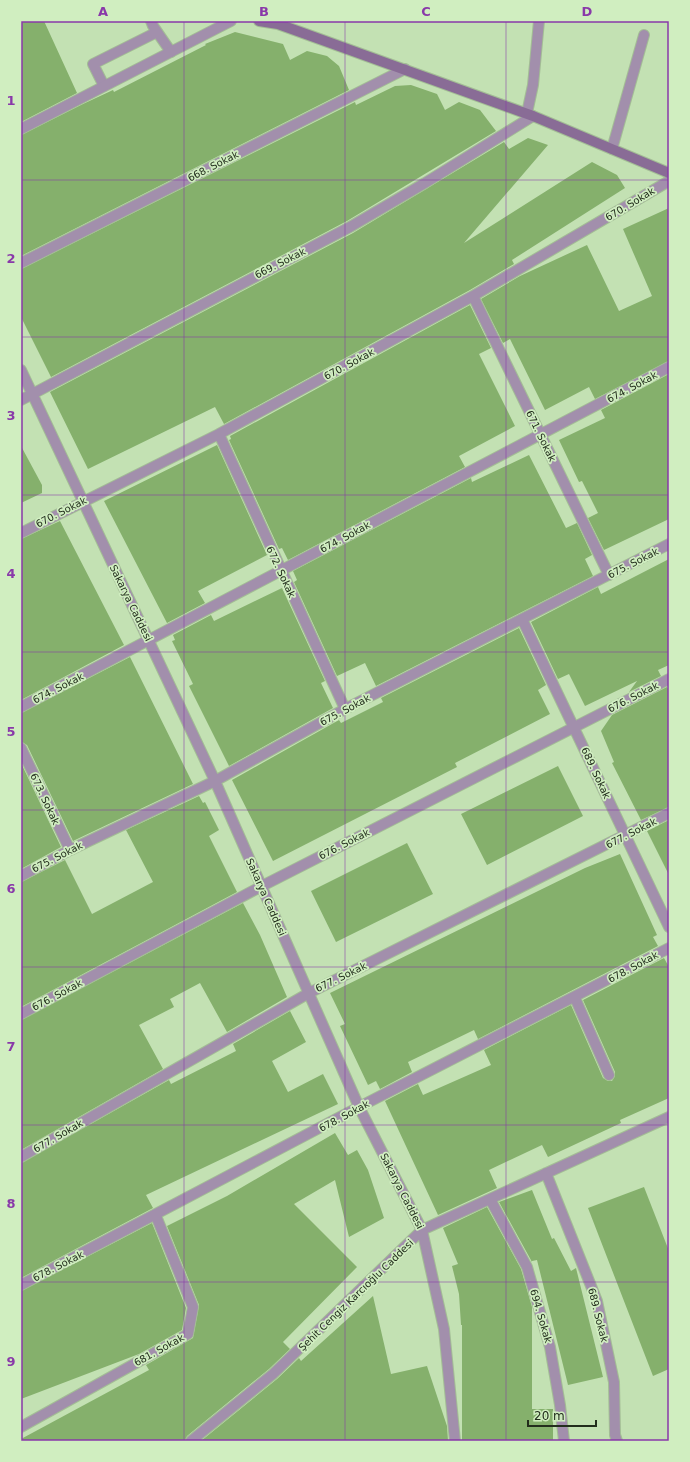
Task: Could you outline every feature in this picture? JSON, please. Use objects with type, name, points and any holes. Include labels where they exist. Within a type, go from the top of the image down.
[{"type":"street","points":[[151,21],[171,52]]},
{"type":"street","points":[[21,129],[231,21]]},
{"type":"street","points":[[259,21],[278,24],[405,68],[530,114],[669,174]]},
{"type":"street","points":[[530,114],[539,21]]},
{"type":"street","points":[[104,86],[93,64],[157,32]]},
{"type":"street","points":[[612,149],[644,35]]},
{"type":"street","name":"668. Sokak","points":[[21,263],[405,68]]},
{"type":"street","name":"669. Sokak","points":[[21,400],[350,227],[425,183],[530,114]]},
{"type":"street","name":"670. Sokak","points":[[21,533],[218,434],[473,296],[669,181]]},
{"type":"street","name":"671. Sokak","points":[[473,296],[609,575]]},
{"type":"street","name":"674. Sokak","points":[[21,707],[669,367]]},
{"type":"street","name":"Sakarya Caddesi","points":[[21,370],[215,781],[359,1108],[422,1230],[444,1329],[455,1441]]},
{"type":"street","name":"672. Sokak","points":[[218,434],[345,709]]},
{"type":"street","name":"675. Sokak","points":[[21,876],[70,850],[215,781],[345,709],[669,544]]},
{"type":"street","name":"689. Sokak","points":[[522,619],[669,927]]},
{"type":"street","name":"676. Sokak","points":[[21,1014],[262,886],[669,678]]},
{"type":"street","name":"673. Sokak","points":[[21,748],[70,850]]},
{"type":"street","name":"677. Sokak","points":[[21,1157],[309,993],[669,813]]},
{"type":"street","name":"678. Sokak","points":[[21,1285],[669,948]]},
{"type":"street","points":[[575,998],[609,1075]]},
{"type":"street","name":"Şehit Cengiz Karcıoğlu Caddesi","points":[[191,1441],[273,1374],[422,1230],[669,1117]]},
{"type":"street","name":"689. Sokak","points":[[546,1173],[597,1301],[614,1382],[615,1435],[617,1441]]},
{"type":"street","name":"694. Sokak","points":[[490,1199],[527,1267],[550,1347],[560,1405],[564,1441]]},
{"type":"street","name":"681. Sokak","points":[[21,1427],[188,1334],[193,1307],[156,1216]]},
{"type":"building","points":[[21,21],[44,21],[77,93],[21,122]]},
{"type":"building","points":[[235,32],[283,44],[290,60],[307,51],[327,56],[339,66],[349,90],[21,256],[21,135],[113,90],[114,92],[206,45],[205,44]]},
{"type":"building","points":[[411,85],[437,94],[445,110],[459,102],[480,110],[496,131],[347,221],[51,377],[21,317],[21,269],[355,102],[356,105],[395,86]]},
{"type":"building","points":[[528,138],[548,145],[464,243],[592,162],[617,175],[625,188],[512,260],[514,264],[470,290],[224,424],[215,407],[88,469],[50,392],[353,233],[504,142],[509,149]]},
{"type":"building","points":[[669,208],[669,361],[595,399],[589,387],[545,410],[510,339],[503,343],[481,299],[520,276],[587,245],[619,311],[652,296],[623,229]]},
{"type":"building","points":[[470,305],[491,348],[479,354],[515,426],[459,456],[465,467],[288,560],[282,548],[279,549],[229,440],[231,439],[230,436]]},
{"type":"building","points":[[669,374],[669,519],[604,550],[588,518],[598,513],[582,481],[579,482],[559,440],[605,418],[601,410]]},
{"type":"building","points":[[217,445],[267,555],[198,591],[205,603],[167,623],[104,501]]},
{"type":"building","points":[[21,446],[42,485],[42,493],[21,503]]},
{"type":"building","points":[[529,455],[566,528],[577,523],[592,555],[585,559],[593,576],[376,686],[365,663],[337,676],[294,582],[297,580],[293,571],[471,478],[472,482]]},
{"type":"building","points":[[60,521],[124,645],[21,700],[21,539]]},
{"type":"building","points":[[669,559],[669,665],[658,670],[661,676],[629,692],[637,681],[585,706],[569,674],[558,679],[531,622],[598,587],[601,594]]},
{"type":"building","points":[[282,588],[325,681],[321,683],[333,708],[229,766],[189,686],[193,684],[172,641],[175,640],[173,635],[211,615],[214,621]]},
{"type":"building","points":[[519,628],[546,685],[538,690],[550,714],[455,763],[457,767],[273,861],[232,780],[339,720],[341,723],[383,702],[381,698]]},
{"type":"building","points":[[130,657],[193,784],[73,841],[27,745],[21,742],[21,713]]},
{"type":"building","points":[[667,687],[669,691],[669,807],[641,820],[612,763],[614,762],[601,731],[612,715]]},
{"type":"building","points":[[21,763],[61,847],[21,869]]},
{"type":"building","points":[[558,766],[583,816],[487,865],[461,814]]},
{"type":"building","points":[[199,796],[203,803],[205,802],[219,830],[209,836],[237,892],[21,1007],[21,882],[65,860],[92,914],[153,882],[126,830]]},
{"type":"building","points":[[669,820],[669,875],[647,831]]},
{"type":"building","points":[[407,843],[433,894],[336,942],[311,891]]},
{"type":"building","points":[[620,854],[657,935],[653,937],[658,946],[478,1039],[474,1030],[408,1062],[412,1072],[380,1089],[376,1081],[368,1085],[340,1026],[345,1024],[330,993],[585,868]]},
{"type":"building","points":[[243,903],[260,935],[287,997],[227,1032],[200,983],[170,999],[174,1007],[139,1025],[163,1069],[21,1150],[21,1020]]},
{"type":"building","points":[[664,958],[669,967],[669,1098],[620,1120],[621,1123],[548,1157],[542,1145],[489,1170],[497,1188],[438,1215],[385,1101],[418,1084],[423,1095],[491,1065],[484,1050],[571,1005],[603,1078],[608,1081],[612,1081],[615,1076],[615,1072],[583,1000]]},
{"type":"building","points":[[290,1011],[306,1042],[272,1061],[288,1092],[323,1074],[338,1104],[146,1195],[153,1208],[21,1278],[21,1163],[169,1080],[171,1084],[236,1051],[233,1044]]},
{"type":"building","points":[[335,1133],[348,1155],[357,1150],[368,1170],[384,1218],[349,1237],[335,1180],[294,1204],[357,1267],[283,1342],[290,1349],[269,1369],[187,1436],[185,1441],[21,1441],[21,1439],[149,1370],[146,1365],[193,1338],[199,1305],[167,1226],[227,1196]]},
{"type":"building","points":[[644,1187],[669,1251],[669,1369],[653,1376],[588,1208]]},
{"type":"building","points":[[532,1190],[552,1239],[554,1238],[571,1271],[576,1268],[603,1377],[568,1385],[537,1260],[532,1262],[499,1202]]},
{"type":"building","points":[[487,1207],[521,1269],[532,1307],[532,1409],[553,1409],[553,1441],[462,1441],[462,1325],[459,1294],[452,1266],[458,1264],[443,1228]]},
{"type":"building","points":[[152,1223],[186,1308],[182,1330],[139,1354],[21,1399],[21,1291]]},
{"type":"building","points":[[373,1296],[391,1374],[427,1366],[447,1426],[448,1441],[201,1441],[277,1379],[299,1358],[301,1361]]}]
